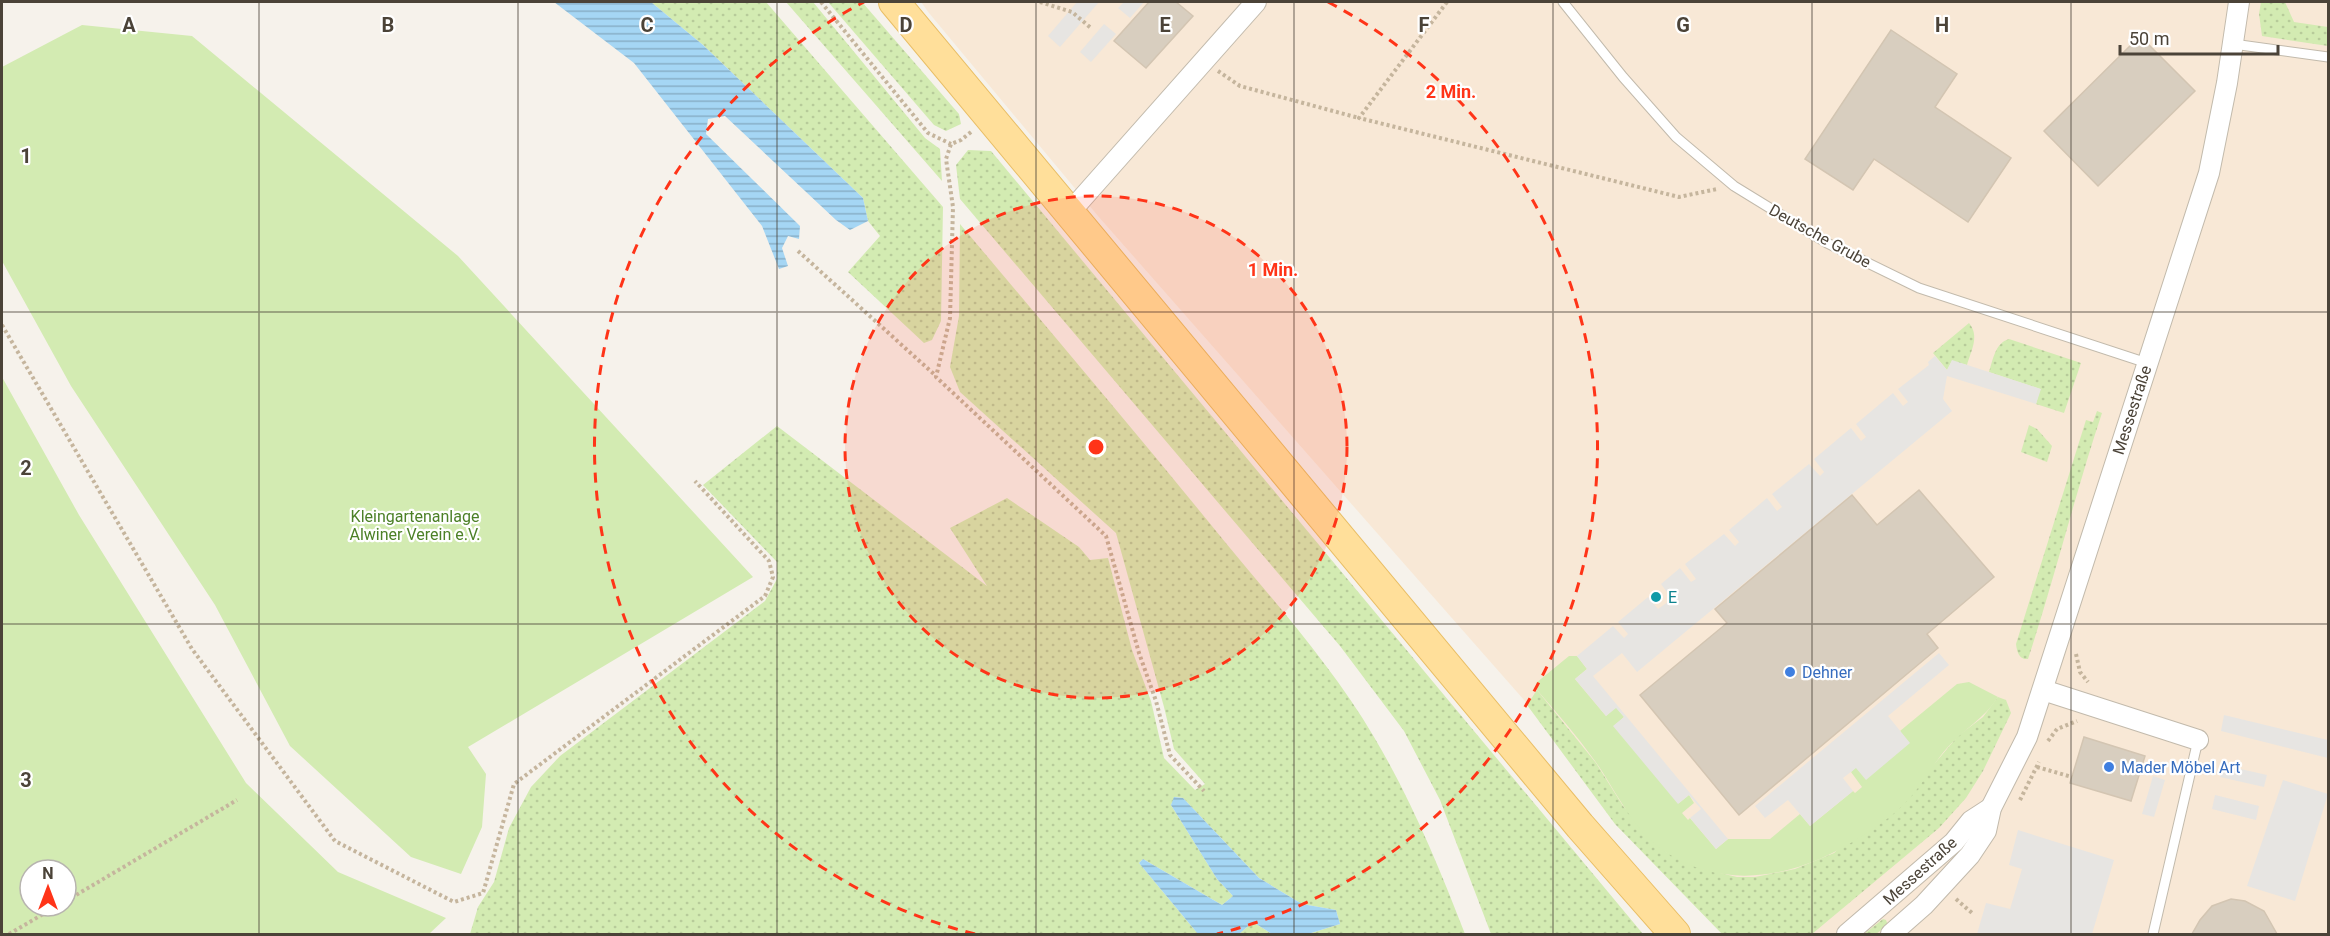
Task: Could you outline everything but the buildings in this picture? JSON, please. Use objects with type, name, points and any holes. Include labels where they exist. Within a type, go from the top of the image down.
[{"type":"main road","points":[[894,2],[1580,826],[1675,934]]},
{"type":"street","points":[[1070,212],[1256,2]]},
{"type":"street","name":"Messestraße","points":[[1891,934],[1924,905],[1970,855],[1986,831],[1991,808],[2027,737],[2209,173],[2221,117],[2239,2]]},
{"type":"street","points":[[2043,690],[2199,740]]},
{"type":"street","name":"Messestraße","points":[[1847,934],[1938,857],[1971,821],[1991,808]]},
{"type":"lane","name":"Deutsche Grube","points":[[1563,2],[1623,78],[1676,136],[1734,186],[1827,243],[1919,288],[2147,363]]},
{"type":"lane","points":[[2233,44],[2328,57]]},
{"type":"lane","points":[[2153,934],[2199,740]]},
{"type":"path","points":[[821,2],[928,133],[951,144],[961,140],[989,115]]},
{"type":"path","points":[[1040,2],[1072,12],[1091,28]]},
{"type":"path","points":[[1359,118],[1448,2]]},
{"type":"path","points":[[1203,61],[1240,86],[1678,197],[1734,186]]},
{"type":"path","points":[[936,376],[950,318],[953,207],[946,159],[951,144]]},
{"type":"path","points":[[798,251],[936,376],[1106,536],[1170,754],[1204,791]]},
{"type":"path","points":[[2,325],[192,649],[335,841],[454,902],[483,893],[514,784],[765,596],[773,577],[769,561],[695,481]]},
{"type":"path","points":[[2037,767],[2072,777]]},
{"type":"path","points":[[78,894],[237,800]]},
{"type":"path","points":[[1953,896],[1972,913]]},
{"type":"path","points":[[9,934],[36,918]]},
{"type":"shaded area","points":[[921,2],[2328,2],[2328,934],[1730,934],[1098,216]]},
{"type":"shaded area","points":[[1077,2],[1099,2],[1060,47],[1048,36]]},
{"type":"shaded area","points":[[1124,2],[1144,2],[1130,18],[1118,8]]},
{"type":"shaded area","points":[[1104,24],[1116,34],[1091,62],[1080,52]]},
{"type":"shaded area","points":[[1935,356],[1947,370],[1952,360],[2041,389],[2036,404],[1947,376],[1943,399],[1952,411],[1637,672],[1622,653],[1593,676],[1728,839],[1716,849],[1690,818],[1701,809],[1689,795],[1678,804],[1613,726],[1624,717],[1616,708],[1606,716],[1575,679],[1587,669],[1577,656],[1613,626],[1624,638],[1628,634],[1618,622],[1648,597],[1658,609],[1672,599],[1661,584],[1680,568],[1691,582],[1696,579],[1685,564],[1724,534],[1735,546],[1739,542],[1729,530],[1767,498],[1777,511],[1782,507],[1772,494],[1809,464],[1820,476],[1824,472],[1814,459],[1851,428],[1861,441],[1866,437],[1856,424],[1893,393],[1903,406],[1908,402],[1898,389],[1929,365],[1928,362]]},
{"type":"shaded area","points":[[1939,653],[1949,665],[1888,716],[1910,743],[1866,780],[1856,768],[1843,778],[1853,791],[1810,826],[1788,800],[1765,818],[1755,806]]},
{"type":"shaded area","points":[[2224,715],[2328,740],[2328,758],[2221,731]]},
{"type":"shaded area","points":[[2223,765],[2267,775],[2264,787],[2220,777]]},
{"type":"shaded area","points":[[2153,776],[2165,780],[2154,817],[2142,814]]},
{"type":"shaded area","points":[[2283,780],[2328,794],[2295,901],[2247,886]]},
{"type":"shaded area","points":[[2215,795],[2259,806],[2256,820],[2212,809]]},
{"type":"shaded area","points":[[2018,830],[2114,860],[2092,934],[1977,934],[1986,903],[2010,909],[2022,869],[2009,865]]},
{"type":"green space","points":[[651,2],[766,2],[943,207],[941,321],[932,340],[924,343],[848,272],[880,236],[868,221],[863,198],[703,45]]},
{"type":"green space","points":[[786,2],[813,2],[925,138],[940,149],[942,181]]},
{"type":"green space","points":[[828,2],[862,2],[959,114],[961,124],[946,131],[934,125]]},
{"type":"green space","points":[[2261,2],[2285,2],[2294,22],[2328,27],[2328,46],[2262,36],[2259,14]]},
{"type":"green space","name":"Kleingartenanlage Alwiner Verein e.V.","points":[[82,25],[192,36],[458,256],[753,577],[468,747],[486,774],[482,827],[461,874],[411,857],[290,746],[215,605],[71,386],[2,261],[2,67]]},
{"type":"green space","points":[[968,150],[991,151],[1643,934],[1491,934],[1440,800],[1404,731],[1340,646],[960,199],[956,165]]},
{"type":"green space","points":[[960,224],[1284,613],[1340,685],[1374,737],[1400,785],[1435,859],[1465,934],[1308,934],[1340,924],[1336,910],[1302,904],[1259,878],[1183,798],[1175,797],[1171,805],[1217,879],[1233,896],[1222,905],[1143,859],[1139,863],[1198,934],[470,934],[478,907],[494,882],[509,828],[531,787],[560,756],[765,601],[777,579],[777,562],[703,485],[777,426],[987,586],[950,528],[1007,498],[1079,547],[1090,560],[1108,558],[1132,650],[1151,701],[1164,758],[1195,790],[1205,784],[1174,749],[1116,533],[960,392],[950,367],[959,316]]},
{"type":"green space","points":[[1969,323],[1974,338],[1967,365],[1952,361],[1947,370],[1933,353]]},
{"type":"green space","points":[[2009,339],[2081,363],[2064,413],[2036,404],[2040,389],[1989,372],[1998,348]]},
{"type":"green space","points":[[2,377],[79,515],[246,783],[338,872],[446,918],[429,934],[2,934]]},
{"type":"green space","points":[[2097,411],[2102,413],[2038,628],[2028,659],[2025,659],[2019,655],[2016,644],[2086,420],[2093,422]]},
{"type":"green space","points":[[2029,425],[2037,429],[2052,446],[2047,462],[2021,452]]},
{"type":"green space","points":[[1569,656],[1577,656],[1587,669],[1575,679],[1606,716],[1616,707],[1624,717],[1614,726],[1679,803],[1689,795],[1694,803],[1682,813],[1688,820],[1690,818],[1716,849],[1728,839],[1770,839],[1800,814],[1810,826],[1853,791],[1855,793],[1862,787],[1851,772],[1856,767],[1866,779],[1909,743],[1900,731],[1957,684],[1969,682],[1998,697],[1987,711],[1947,748],[1906,802],[1878,825],[1837,851],[1813,862],[1789,870],[1740,876],[1715,873],[1691,865],[1667,853],[1644,834],[1588,752],[1537,690],[1536,683]]},
{"type":"green space","points":[[1537,690],[1596,763],[1623,806],[1666,852],[1703,869],[1737,877],[1755,877],[1795,869],[1834,853],[1930,769],[1958,736],[1983,717],[1998,697],[2006,700],[2011,713],[1983,771],[1966,798],[1939,828],[1812,934],[1722,934],[1615,824],[1527,705]]},
{"type":"green space","points":[[1883,919],[1888,925],[1876,934],[1864,934]]},
{"type":"green space","points":[[1253,922],[1272,934],[1239,934]]},
{"type":"water","points":[[554,2],[651,2],[703,45],[863,198],[868,221],[850,230],[836,220],[725,116],[708,119],[706,134],[800,226],[799,239],[788,236],[782,248],[788,266],[779,269],[762,226],[634,63]]},
{"type":"water","points":[[1174,797],[1183,798],[1259,878],[1302,904],[1336,910],[1340,924],[1308,934],[1272,934],[1253,922],[1239,934],[1198,934],[1139,863],[1143,859],[1222,905],[1233,896],[1217,879],[1171,805]]},
{"type":"place","name":"E","points":[[1656,597]]},
{"type":"place","name":"Dehner","points":[[1790,672]]},
{"type":"place","name":"Mader Möbel Art","points":[[2109,767]]}]
